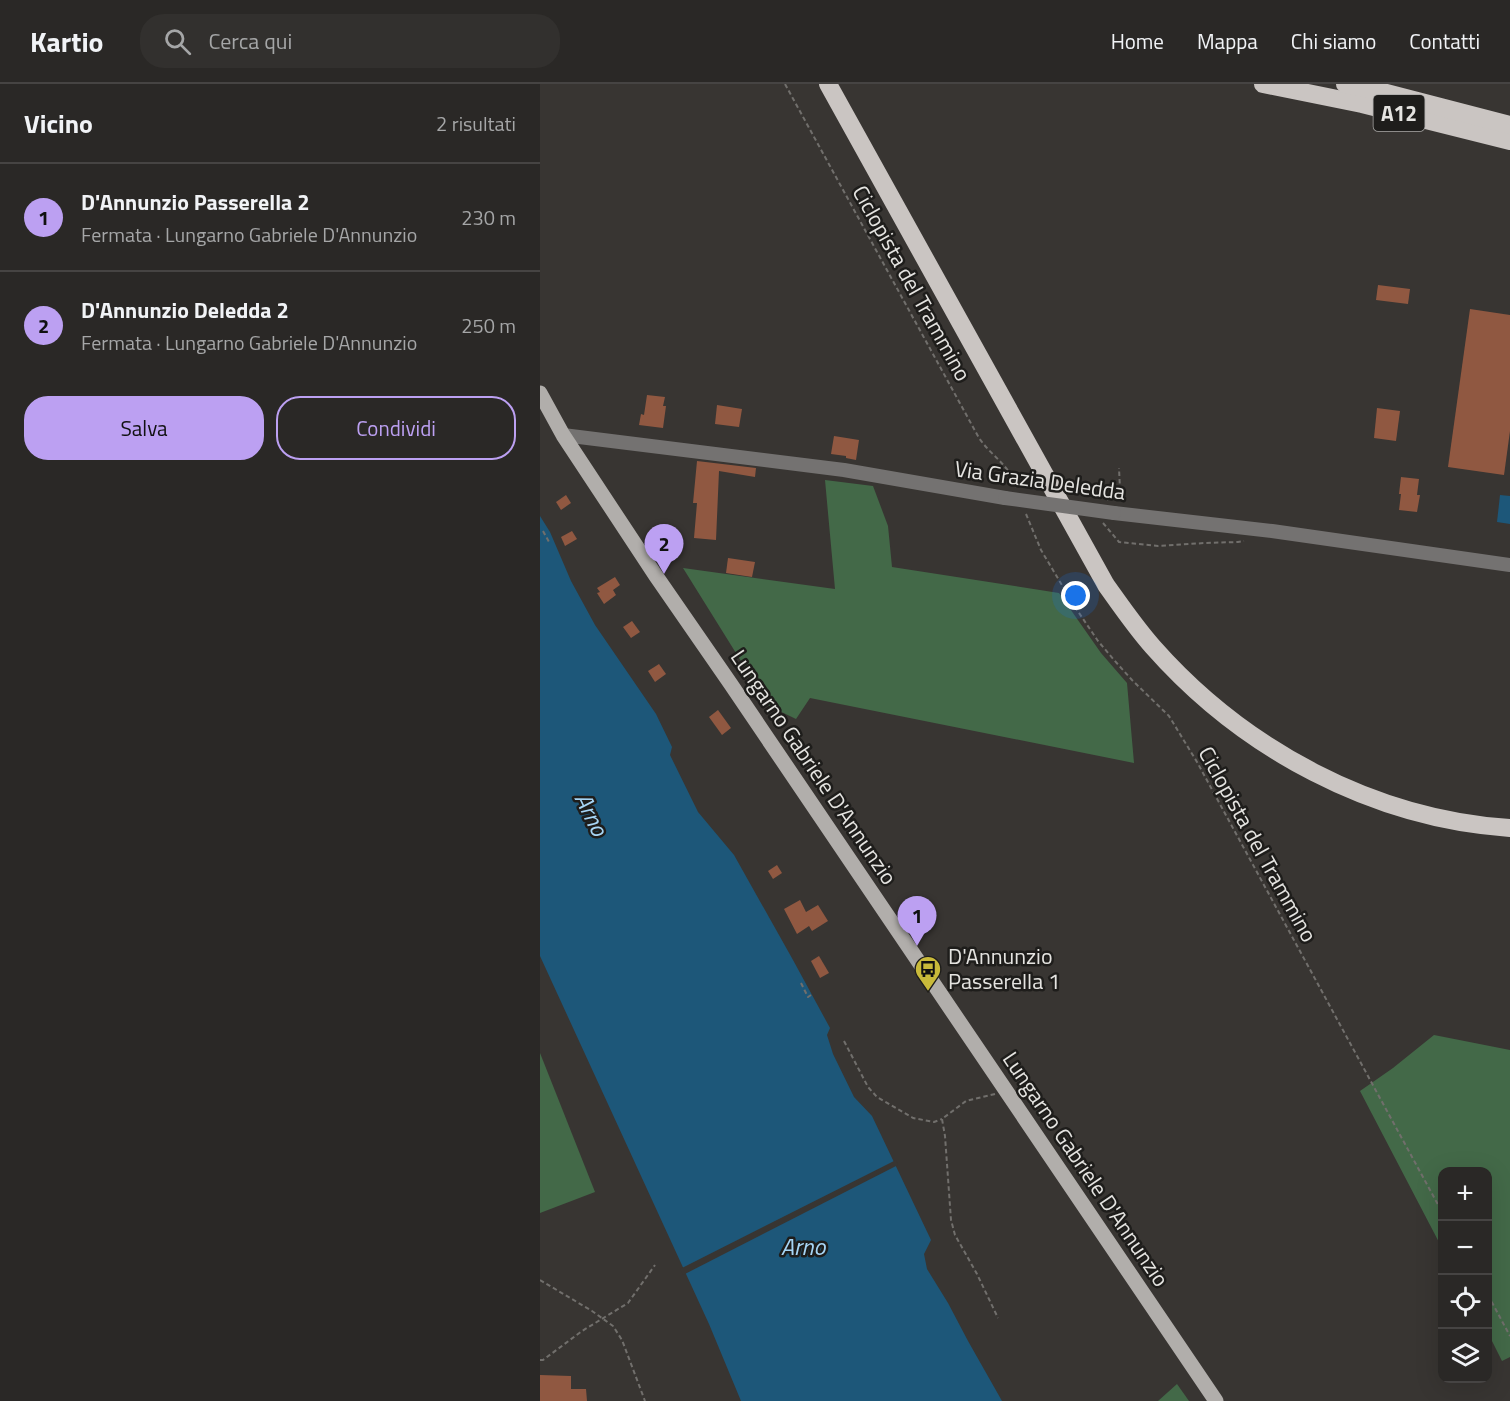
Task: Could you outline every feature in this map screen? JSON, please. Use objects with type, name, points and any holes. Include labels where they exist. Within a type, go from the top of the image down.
[{"type":"highway","points":[[828,84],[1106,585],[1140,633],[1191,686],[1221,713],[1300,766],[1352,790],[1396,806],[1465,823],[1510,828]]},
{"type":"highway","name":"A12","points":[[1263,84],[1362,104],[1505,141]]},
{"type":"highway","name":"A12","points":[[1344,84],[1510,125]]},
{"type":"main road","name":"Lungarno Gabriele D'Annunzio","points":[[540,393],[564,435],[656,576],[1216,1401]]},
{"type":"street","name":"Via Grazia Deledda","points":[[564,435],[844,470],[1114,513],[1272,531],[1510,565]]},
{"type":"path","name":"Ciclopista del Trammino","points":[[785,84],[979,438],[1008,470],[1011,495]]},
{"type":"path","name":"Ciclopista del Trammino","points":[[1024,508],[1041,550],[1098,641],[1132,680],[1169,716],[1197,762],[1438,1203]]},
{"type":"path","points":[[543,531],[549,542]]},
{"type":"path","points":[[545,535],[550,532]]},
{"type":"path","points":[[801,983],[808,997],[811,995]]},
{"type":"path","points":[[844,1041],[868,1087],[877,1097],[913,1118],[934,1122],[942,1119],[966,1101],[1006,1092]]},
{"type":"path","points":[[942,1119],[951,1220],[955,1235],[998,1318]]},
{"type":"path","points":[[540,1360],[628,1303],[655,1265]]},
{"type":"path","points":[[540,1280],[613,1326],[622,1340],[645,1401]]},
{"type":"path","points":[[1492,1302],[1510,1336]]},
{"type":"green space","points":[[825,480],[873,486],[888,526],[892,567],[1059,593],[1101,653],[1127,683],[1134,763],[810,698],[796,719],[769,706],[683,568],[835,589]]},
{"type":"green space","points":[[1434,1035],[1510,1050],[1510,1357],[1502,1361],[1492,1341],[1492,1167],[1438,1167],[1438,1240],[1360,1091]]},
{"type":"green space","points":[[540,1053],[595,1192],[540,1213]]},
{"type":"green space","points":[[1177,1384],[1189,1401],[1158,1401]]},
{"type":"water","points":[[1500,495],[1510,496],[1510,524],[1497,522]]},
{"type":"water","name":"Arno","points":[[540,516],[595,625],[656,714],[672,747],[670,755],[698,812],[734,855],[830,1028],[827,1035],[833,1054],[854,1097],[872,1116],[931,1240],[924,1254],[927,1269],[1002,1401],[741,1401],[709,1324],[540,956]]},
{"type":"pier","points":[[896,1160],[898,1165],[683,1275],[680,1269]]},
{"type":"building","points":[[1378,285],[1410,289],[1408,304],[1376,300]]},
{"type":"building","points":[[1470,309],[1510,315],[1510,431],[1504,475],[1448,467]]},
{"type":"building","points":[[647,395],[665,397],[663,428],[639,425],[641,414],[644,415]]},
{"type":"building","points":[[717,405],[742,409],[739,427],[715,424]]},
{"type":"building","points":[[1377,408],[1400,411],[1396,441],[1374,438]]},
{"type":"building","points":[[834,436],[859,440],[856,460],[831,454]]},
{"type":"building","points":[[697,461],[756,468],[755,477],[719,471],[716,540],[694,538],[697,503],[693,503]]},
{"type":"building","points":[[1401,477],[1419,479],[1417,495],[1420,495],[1417,512],[1399,510]]},
{"type":"building","points":[[566,495],[571,503],[561,510],[556,502]]},
{"type":"building","points":[[572,531],[577,539],[565,546],[561,537]]},
{"type":"building","points":[[728,558],[755,562],[752,577],[726,573]]},
{"type":"building","points":[[615,577],[620,585],[613,590],[616,595],[604,604],[597,593],[600,592],[597,588]]},
{"type":"building","points":[[632,621],[640,632],[631,638],[623,627]]},
{"type":"building","points":[[659,664],[666,674],[655,682],[648,671]]},
{"type":"building","points":[[718,710],[731,728],[722,735],[709,717]]},
{"type":"building","points":[[777,865],[782,873],[773,879],[768,871]]},
{"type":"building","points":[[800,900],[806,912],[818,905],[828,921],[812,931],[809,926],[797,934],[784,909]]},
{"type":"building","points":[[819,956],[829,973],[820,978],[811,961]]},
{"type":"building","points":[[540,1375],[571,1376],[571,1389],[586,1389],[587,1401],[540,1401]]},
{"type":"place","name":"D'Annunzio Deledda 2","points":[[664,574]]},
{"type":"place","name":"D'Annunzio Passerella 2","points":[[917,946]]},
{"type":"place","name":"D'Annunzio Passerella 1","points":[[928,992]]}]
